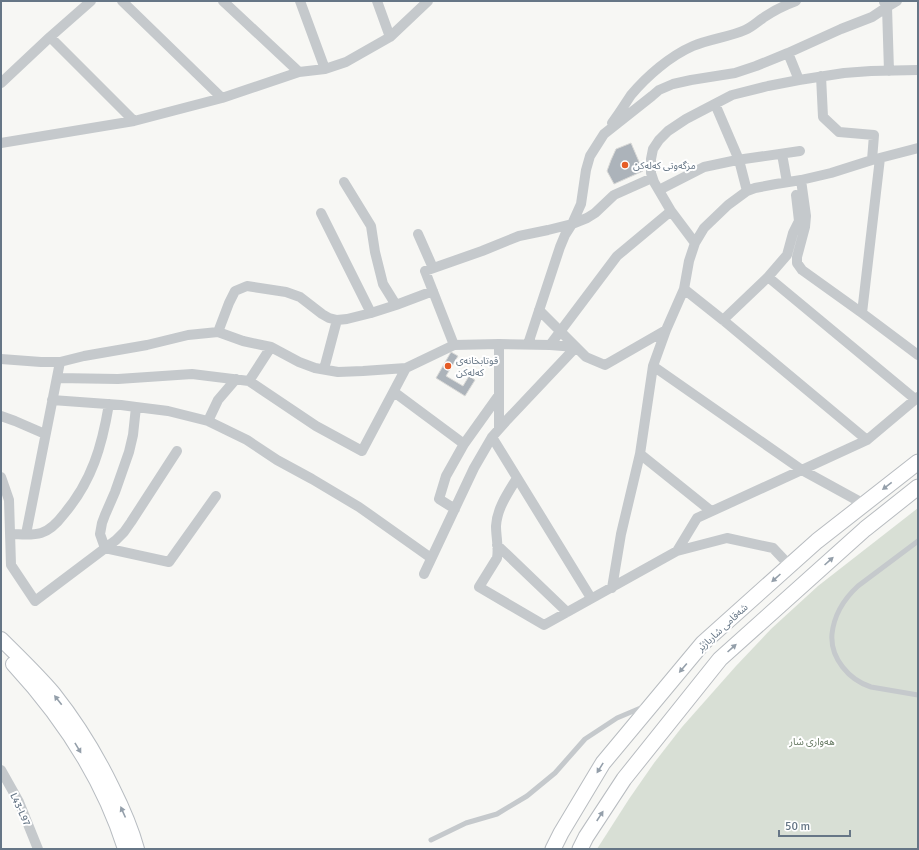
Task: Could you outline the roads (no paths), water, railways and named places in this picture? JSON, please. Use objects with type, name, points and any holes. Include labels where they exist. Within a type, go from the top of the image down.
[{"type":"main road","name":"شەقامی شارباژێر","points":[[553,849],[561,833],[604,763],[703,643],[817,541],[918,462]]},
{"type":"main road","points":[[580,849],[586,837],[624,779],[720,659],[865,529],[918,487]]},
{"type":"main road","points":[[853,513],[865,529]]},
{"type":"street","points":[[1,83],[91,1]]},
{"type":"street","points":[[122,1],[222,98]]},
{"type":"street","points":[[223,1],[298,72]]},
{"type":"street","points":[[294,1],[301,5],[325,68]]},
{"type":"street","points":[[377,1],[390,37]]},
{"type":"street","points":[[1,143],[134,121],[222,98],[298,72],[325,68],[346,62],[390,37],[428,1]]},
{"type":"street","points":[[764,17],[777,1]]},
{"type":"street","points":[[528,344],[560,247],[581,204],[586,170],[590,156],[632,95],[655,71],[678,54],[708,41],[747,29],[764,17],[796,1]]},
{"type":"street","points":[[604,134],[659,90],[673,84],[735,73],[788,53],[872,17],[885,4],[897,1]]},
{"type":"street","points":[[885,4],[889,71]]},
{"type":"street","points":[[50,37],[134,121]]},
{"type":"street","points":[[788,53],[800,80]]},
{"type":"street","points":[[695,243],[671,211],[650,173],[653,149],[668,131],[686,118],[732,95],[768,86],[844,73],[918,70]]},
{"type":"street","points":[[821,76],[823,117],[839,132],[874,135],[876,159],[862,313]]},
{"type":"street","points":[[716,104],[739,160],[747,191]]},
{"type":"street","points":[[612,588],[620,534],[640,454],[653,366],[666,330],[684,289],[689,261],[695,243],[704,228],[728,205],[747,191],[764,186],[831,173],[918,148]]},
{"type":"street","points":[[659,190],[704,167],[800,151]]},
{"type":"street","points":[[782,154],[794,181],[806,216],[797,263],[802,270],[918,355]]},
{"type":"street","points":[[454,345],[425,271],[482,251],[518,236],[572,224],[587,218],[595,213],[614,195],[652,178]]},
{"type":"street","points":[[723,320],[768,277],[787,255],[798,221],[798,205],[794,181]]},
{"type":"street","points":[[344,182],[371,226],[375,252],[383,284],[396,305]]},
{"type":"street","points":[[550,345],[617,256],[671,211]]},
{"type":"street","points":[[321,213],[371,313]]},
{"type":"street","points":[[418,234],[433,268]]},
{"type":"street","points":[[677,551],[697,518],[867,440],[917,398],[768,277]]},
{"type":"street","points":[[218,332],[235,291],[247,286],[286,292],[300,297],[328,318],[337,320],[371,313],[433,291]]},
{"type":"street","points":[[684,289],[867,440]]},
{"type":"street","points":[[539,310],[586,357],[605,365],[666,330]]},
{"type":"street","points":[[324,369],[337,320]]},
{"type":"street","points":[[1,359],[60,362],[84,356],[147,345],[188,335],[218,332],[243,341],[271,347],[314,368],[338,372],[406,368],[454,345],[528,344],[576,347]]},
{"type":"street","points":[[499,344],[499,429]]},
{"type":"street","points":[[249,381],[271,347]]},
{"type":"street","points":[[424,574],[474,468],[492,437],[576,347]]},
{"type":"street","points":[[26,534],[60,362]]},
{"type":"street","points":[[653,366],[802,470],[864,504]]},
{"type":"street","points":[[57,378],[118,379],[192,374],[249,381],[316,426],[362,451],[406,368]]},
{"type":"street","points":[[208,421],[218,400],[236,379]]},
{"type":"street","points":[[394,392],[464,444]]},
{"type":"street","points":[[455,508],[439,499],[446,476],[464,444],[499,395]]},
{"type":"street","points":[[52,400],[109,404],[168,411],[208,421],[247,440],[277,460],[359,507],[432,558]]},
{"type":"street","points":[[10,534],[34,534],[41,533],[48,529],[57,522],[80,493],[91,471],[103,437],[109,404]]},
{"type":"street","points":[[105,548],[100,534],[102,523],[116,492],[129,452],[133,435],[136,407]]},
{"type":"street","points":[[1,416],[45,434]]},
{"type":"street","points":[[492,437],[591,598]]},
{"type":"street","points":[[1,476],[8,500],[11,565],[35,601],[116,540],[124,532],[177,451]]},
{"type":"street","points":[[640,454],[711,511]]},
{"type":"street","points":[[517,478],[504,500],[498,516],[496,534],[498,553],[497,558],[479,587],[544,625],[677,551],[728,538],[773,548],[790,566]]},
{"type":"street","points":[[105,548],[169,562],[216,496]]},
{"type":"street","points":[[497,545],[567,612]]},
{"type":"street","points":[[1,639],[53,693],[93,751],[127,821],[136,849]]},
{"type":"street","points":[[1,652],[22,674],[50,708],[73,741],[104,796],[125,849]]},
{"type":"street","name":"L43-L97","points":[[1,770],[19,802],[38,849]]},
{"type":"lane","points":[[918,541],[849,594],[842,604],[832,634],[836,654],[841,664],[851,677],[864,685],[871,687],[918,695]]},
{"type":"lane","points":[[431,840],[466,824],[496,814],[527,796],[555,773],[586,739],[617,718],[653,703]]},
{"type":"place","name":"مزگەوتی کەلەکن","points":[[625,165]]},
{"type":"place","name":"قوتابخانەی کەلەکن","points":[[448,366]]},
{"type":"park label","name":"هەواری شار","points":[[812,741]]}]
